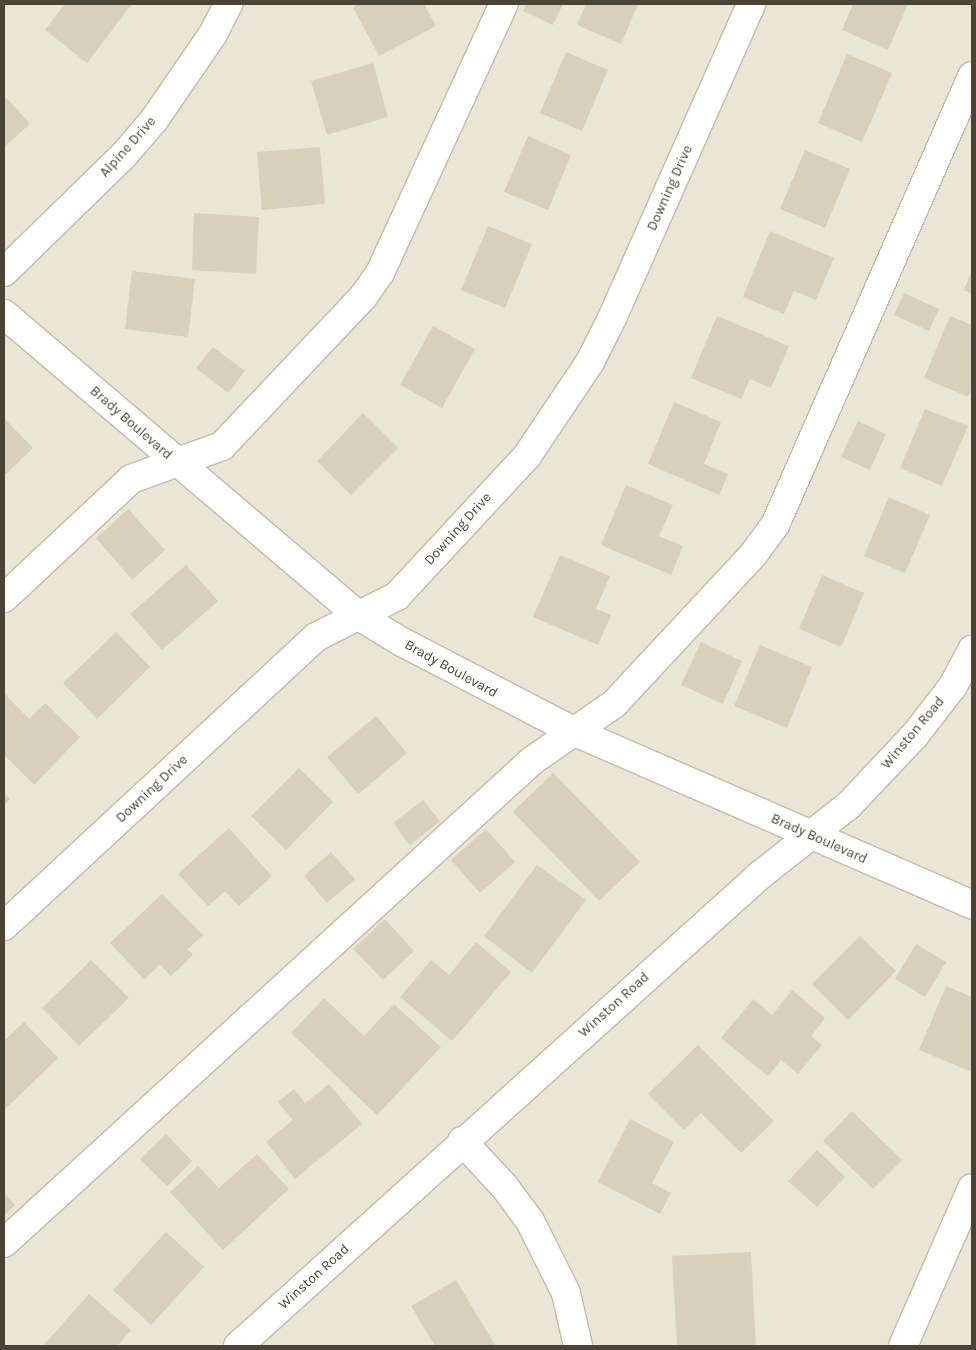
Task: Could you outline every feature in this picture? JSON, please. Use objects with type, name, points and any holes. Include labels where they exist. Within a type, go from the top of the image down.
[{"type":"street","name":"Alpine Drive","points":[[4,272],[124,155],[154,120],[213,34],[228,4]]},
{"type":"street","points":[[4,598],[131,479],[222,446],[363,298],[380,273],[504,4]]},
{"type":"street","name":"Downing Drive","points":[[4,926],[316,637],[397,596],[526,456],[558,413],[590,362],[613,316],[751,4]]},
{"type":"street","points":[[4,1244],[533,760],[614,704],[687,628],[776,523],[972,76]]},
{"type":"street","name":"Brady Boulevard","points":[[4,314],[359,616],[454,671],[575,732],[972,905]]},
{"type":"street","name":"Winston Road","points":[[238,1346],[462,1141],[759,876],[849,805],[915,735],[953,686],[972,650]]},
{"type":"street","points":[[462,1141],[504,1186],[530,1221],[566,1293],[578,1346]]},
{"type":"street","points":[[902,1346],[972,1188]]},
{"type":"shaded area","points":[[4,4],[972,4],[972,1346],[4,1346]]},
{"type":"building","points":[[65,4],[132,4],[87,63],[45,30]]},
{"type":"building","points":[[358,4],[424,4],[436,26],[379,56],[353,7]]},
{"type":"building","points":[[526,4],[563,4],[553,25],[523,11]]},
{"type":"building","points":[[586,4],[638,4],[621,44],[577,25]]},
{"type":"building","points":[[853,4],[908,4],[888,50],[842,30]]},
{"type":"building","points":[[566,52],[608,70],[582,131],[540,113]]},
{"type":"building","points":[[847,54],[892,73],[862,142],[818,123]]},
{"type":"building","points":[[373,63],[388,117],[327,135],[311,81]]},
{"type":"building","points":[[4,95],[30,124],[4,147]]},
{"type":"building","points":[[528,136],[571,155],[548,210],[504,192]]},
{"type":"building","points":[[320,147],[325,204],[262,210],[257,152]]},
{"type":"building","points":[[805,150],[850,169],[825,228],[780,209]]},
{"type":"building","points":[[194,213],[259,217],[256,274],[192,270]]},
{"type":"building","points":[[488,226],[532,244],[505,308],[461,290]]},
{"type":"building","points":[[770,231],[834,258],[816,300],[794,291],[784,314],[743,297]]},
{"type":"building","points":[[972,270],[972,294],[964,290]]},
{"type":"building","points":[[132,271],[195,279],[188,337],[125,329]]},
{"type":"building","points":[[904,293],[939,309],[929,331],[894,315]]},
{"type":"building","points":[[717,316],[789,346],[771,388],[750,379],[741,399],[691,378]]},
{"type":"building","points":[[950,316],[972,325],[972,388],[968,397],[924,378]]},
{"type":"building","points":[[433,326],[475,349],[442,408],[400,385]]},
{"type":"building","points":[[213,347],[245,371],[228,393],[196,368]]},
{"type":"building","points":[[674,402],[721,422],[704,464],[728,474],[719,495],[648,464]]},
{"type":"building","points":[[925,409],[968,426],[942,486],[900,468]]},
{"type":"building","points":[[363,413],[398,448],[351,495],[317,461]]},
{"type":"building","points":[[4,418],[33,448],[4,476]]},
{"type":"building","points":[[858,421],[886,434],[870,470],[841,457]]},
{"type":"building","points":[[626,485],[673,505],[659,536],[683,546],[671,575],[601,545]]},
{"type":"building","points":[[889,497],[930,515],[905,573],[864,556]]},
{"type":"building","points":[[128,509],[165,550],[132,580],[96,538]]},
{"type":"building","points":[[560,555],[610,576],[596,609],[611,615],[598,645],[533,617]]},
{"type":"building","points":[[186,565],[218,601],[162,650],[130,614]]},
{"type":"building","points":[[822,575],[864,593],[841,647],[799,629]]},
{"type":"building","points":[[116,632],[150,667],[97,719],[63,683]]},
{"type":"building","points":[[701,642],[742,661],[723,704],[681,685]]},
{"type":"building","points":[[760,645],[812,667],[787,728],[734,706]]},
{"type":"building","points":[[4,693],[29,719],[45,703],[80,737],[34,785],[4,755]]},
{"type":"building","points":[[376,716],[407,753],[358,794],[327,757]]},
{"type":"building","points":[[299,768],[333,802],[286,850],[251,816]]},
{"type":"building","points":[[553,773],[640,862],[599,901],[513,812]]},
{"type":"building","points":[[4,793],[10,799],[4,805]]},
{"type":"building","points":[[423,800],[440,821],[410,845],[393,823]]},
{"type":"building","points":[[229,828],[272,876],[239,906],[225,891],[208,906],[178,874]]},
{"type":"building","points":[[486,829],[515,862],[480,893],[451,860]]},
{"type":"building","points":[[331,852],[355,879],[327,903],[304,876]]},
{"type":"building","points":[[537,865],[586,900],[532,973],[484,936]]},
{"type":"building","points":[[162,894],[203,935],[188,949],[193,955],[171,976],[160,965],[144,979],[110,943]]},
{"type":"building","points":[[385,919],[414,951],[383,980],[353,949]]},
{"type":"building","points":[[860,936],[896,971],[848,1020],[812,984]]},
{"type":"building","points":[[476,942],[511,972],[452,1041],[400,997],[431,960],[449,975]]},
{"type":"building","points":[[916,944],[946,962],[925,997],[895,979]]},
{"type":"building","points":[[91,960],[129,998],[79,1046],[42,1008]]},
{"type":"building","points":[[946,986],[972,997],[972,1072],[919,1050]]},
{"type":"building","points":[[792,990],[825,1018],[811,1036],[822,1045],[798,1074],[781,1060],[768,1076],[721,1038],[753,999],[772,1015]]},
{"type":"building","points":[[324,998],[364,1036],[394,1004],[441,1047],[377,1115],[291,1033]]},
{"type":"building","points":[[24,1022],[58,1058],[4,1110],[4,1041]]},
{"type":"building","points":[[698,1045],[774,1121],[741,1153],[701,1113],[684,1130],[648,1094]]},
{"type":"building","points":[[329,1084],[362,1124],[295,1179],[266,1142],[293,1120],[278,1102],[294,1089],[305,1103]]},
{"type":"building","points":[[852,1111],[902,1160],[873,1189],[823,1141]]},
{"type":"building","points":[[630,1119],[674,1142],[652,1183],[671,1193],[660,1214],[598,1182]]},
{"type":"building","points":[[166,1134],[192,1161],[167,1186],[140,1159]]},
{"type":"building","points":[[817,1150],[845,1177],[817,1207],[788,1181]]},
{"type":"building","points":[[257,1154],[289,1189],[223,1250],[170,1192],[198,1166],[219,1188]]},
{"type":"building","points":[[4,1193],[15,1205],[4,1216]]},
{"type":"building","points":[[166,1232],[204,1267],[151,1325],[113,1290]]},
{"type":"building","points":[[751,1252],[756,1346],[677,1346],[672,1256]]},
{"type":"building","points":[[456,1280],[495,1345],[435,1346],[411,1306]]},
{"type":"building","points":[[89,1294],[131,1330],[117,1346],[43,1346]]}]
